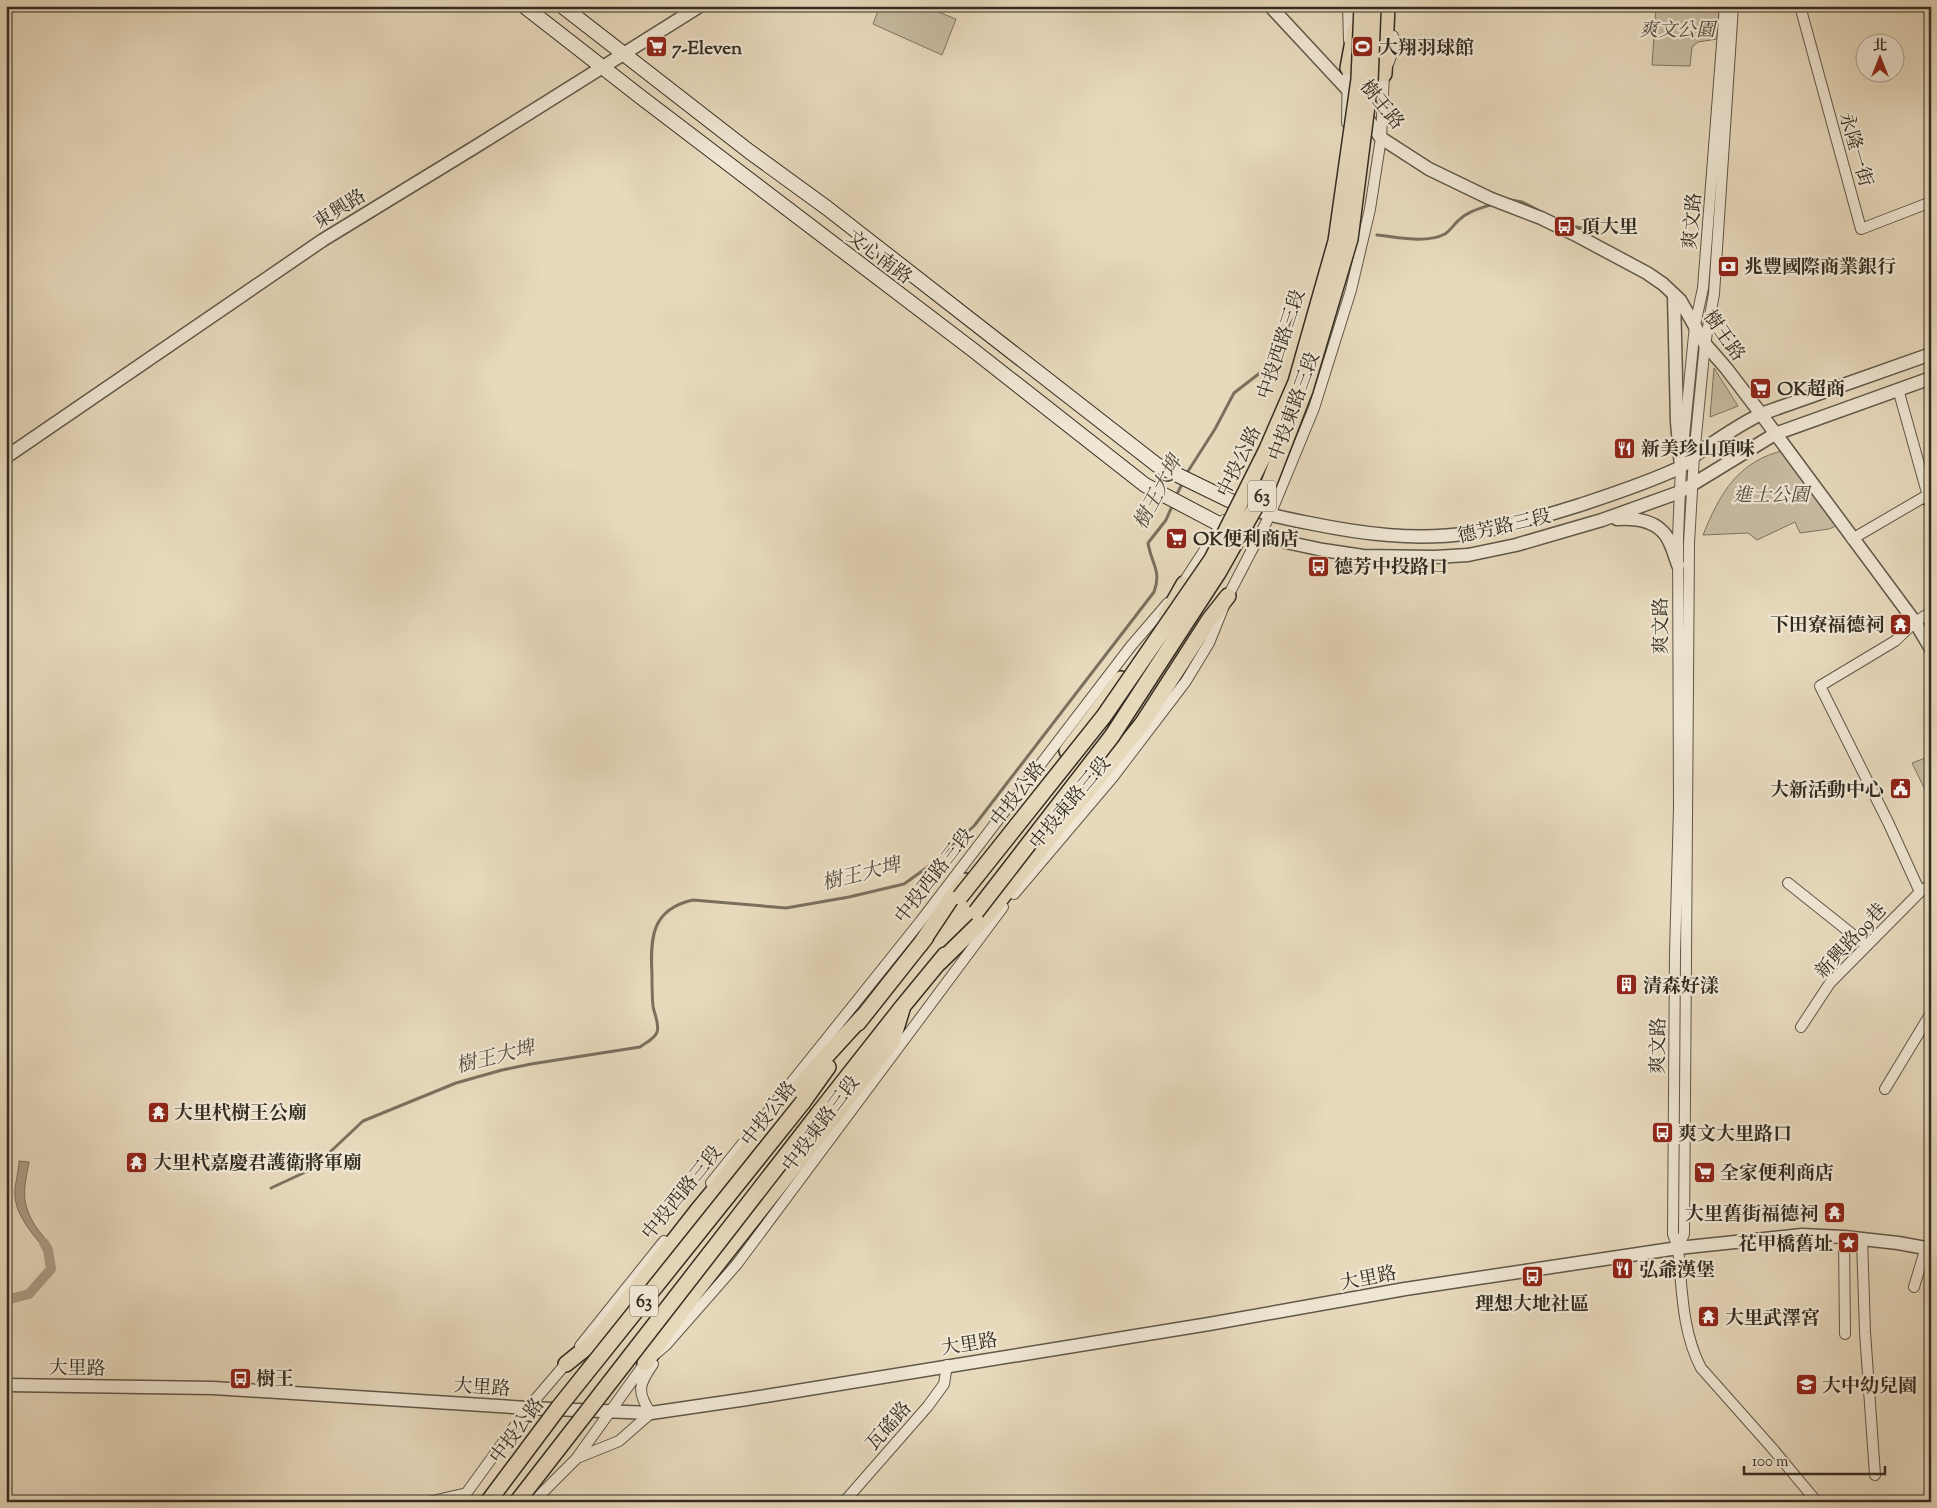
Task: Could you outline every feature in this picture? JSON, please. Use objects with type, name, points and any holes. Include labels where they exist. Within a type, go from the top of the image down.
[{"type":"main road","name":"文心南路","points":[[524,6],[602,68],[966,344],[1145,485],[1221,525]]},
{"type":"main road","name":"文心南路","points":[[562,6],[750,152],[827,208],[1157,465],[1233,502]]},
{"type":"main road","points":[[1348,68],[1354,46],[1356,6]]},
{"type":"main road","name":"中投公路","points":[[488,1502],[559,1408],[803,1102],[864,1016],[1104,716],[1212,559],[1268,449],[1296,382],[1336,242],[1359,79],[1362,6]]},
{"type":"main road","name":"中投公路","points":[[517,1502],[818,1114],[939,963],[1112,736],[1218,573],[1269,483],[1306,390],[1350,239],[1370,82],[1373,6]]},
{"type":"main road","points":[[1384,74],[1387,6]]},
{"type":"main road","points":[[920,945],[950,900],[1051,772],[1156,633],[1184,584]]},
{"type":"main road","points":[[939,963],[985,918],[1142,724],[1209,620],[1228,596]]},
{"type":"main road","points":[[645,1364],[697,1290],[892,1042],[903,1006]]},
{"type":"main road","points":[[566,1364],[597,1338],[697,1211],[810,1074],[864,1016]]},
{"type":"street","name":"東興路","points":[[6,457],[323,240],[624,55],[700,6]]},
{"type":"street","name":"樹王路","points":[[1270,6],[1348,90],[1381,138],[1429,169],[1504,205],[1541,218],[1620,258],[1663,284],[1680,300],[1705,344],[1761,414],[1915,622],[1931,649]]},
{"type":"street","name":"中投西路三段","points":[[464,1498],[528,1408],[566,1364],[920,922],[1131,646],[1184,584],[1221,525],[1269,431],[1294,365],[1331,231],[1344,156],[1348,90],[1348,6]]},
{"type":"street","name":"中投東路三段","points":[[534,1502],[576,1458],[645,1364],[666,1345],[737,1264],[1004,905],[1113,777],[1186,681],[1208,643],[1228,596],[1270,516],[1314,408],[1351,290],[1370,209],[1381,138],[1384,74],[1393,51],[1393,6]]},
{"type":"street","name":"爽文路","points":[[1725,6],[1703,288],[1695,326],[1681,467],[1678,565],[1679,808],[1675,953],[1673,1234],[1678,1248],[1688,1336],[1695,1358],[1701,1368],[1817,1502]]},
{"type":"street","name":"爽文路","points":[[1678,1248],[1684,1234],[1689,543],[1694,456],[1705,344],[1714,294],[1733,6]]},
{"type":"street","name":"永隆一街","points":[[1800,6],[1862,229],[1931,202]]},
{"type":"street","points":[[1331,231],[1332,243],[1340,250],[1354,250],[1363,240]]},
{"type":"street","points":[[1674,296],[1677,422],[1681,467]]},
{"type":"street","name":"德芳路三段","points":[[1233,502],[1270,516],[1346,531],[1393,536],[1437,536],[1471,533],[1548,514],[1609,495],[1681,467],[1740,425],[1761,414],[1931,354]]},
{"type":"street","name":"德芳路三段","points":[[1221,525],[1237,532],[1323,550],[1363,556],[1435,557],[1468,555],[1516,545],[1602,520],[1680,492],[1775,434],[1931,378]]},
{"type":"street","points":[[1898,389],[1929,494],[1931,507]]},
{"type":"street","points":[[1852,539],[1929,494]]},
{"type":"street","points":[[1602,520],[1632,518],[1662,531],[1669,542],[1678,565]]},
{"type":"street","points":[[1920,892],[1888,822],[1820,686],[1895,641],[1915,622],[1931,612]]},
{"type":"street","points":[[1788,883],[1867,946]]},
{"type":"street","name":"新興路99巷","points":[[1801,1027],[1830,983],[1920,892],[1931,884]]},
{"type":"street","points":[[1885,1089],[1931,1013]]},
{"type":"street","name":"大里路","points":[[6,1385],[213,1388],[528,1408],[651,1413],[1209,1324],[1405,1289],[1678,1248],[1802,1234],[1898,1243],[1930,1249]]},
{"type":"street","points":[[1844,1237],[1845,1334]]},
{"type":"street","points":[[1862,1239],[1865,1332],[1875,1475]]},
{"type":"street","points":[[1914,1287],[1924,1254],[1930,1249]]},
{"type":"street","points":[[576,1458],[619,1440],[651,1413],[642,1400],[640,1389],[646,1374],[666,1345]]},
{"type":"street","name":"瓦磘路","points":[[844,1502],[928,1406],[944,1384],[947,1365]]},
{"type":"street","points":[[428,1502],[464,1498]]},
{"type":"green space","points":[[880,6],[923,6],[956,19],[942,55],[873,24]]},
{"type":"green space","name":"爽文公園","points":[[1656,6],[1720,6],[1717,39],[1698,42],[1692,47],[1690,66],[1652,65]]},
{"type":"green space","points":[[1714,368],[1738,406],[1710,417]]},
{"type":"green space","name":"進士公園","points":[[1785,450],[1838,525],[1829,529],[1800,533],[1795,522],[1757,540],[1748,533],[1703,535],[1716,506],[1733,481],[1755,462]]},
{"type":"green space","points":[[1928,757],[1931,761],[1931,795],[1928,796],[1912,763]]},
{"type":"shaded area","points":[[19,1161],[29,1162],[25,1203],[36,1227],[51,1246],[49,1254],[28,1227],[16,1204],[15,1192]]},
{"type":"waterway","name":"樹王大埤","points":[[1511,200],[1522,202],[1538,210]]},
{"type":"waterway","name":"樹王大埤","points":[[1377,235],[1411,239],[1437,237],[1445,234],[1467,214],[1493,204]]},
{"type":"waterway","name":"樹王大埤","points":[[1571,226],[1582,228],[1609,220]]},
{"type":"waterway","name":"樹王大埤","points":[[1185,476],[1215,429],[1234,393],[1265,369],[1298,311]]},
{"type":"waterway","name":"樹王大埤","points":[[1176,496],[1183,482]]},
{"type":"waterway","name":"樹王大埤","points":[[271,1188],[312,1169],[363,1121],[456,1083],[531,1064],[640,1047],[650,1041],[658,1029],[652,998],[651,962],[653,938],[661,918],[679,904],[693,900],[786,908],[849,897],[904,884],[929,866],[974,826],[1154,592],[1157,578],[1148,543],[1166,520],[1173,504]]},
{"type":"waterway","name":"樹王大埤","points":[[6,1300],[29,1294],[51,1269],[48,1250],[44,1243]]},
{"type":"place","name":"7-Eleven","points":[[656,47]]},
{"type":"place","name":"大翔羽球館","points":[[1363,47]]},
{"type":"place","name":"頂大里","points":[[1565,226]]},
{"type":"place","name":"兆豐國際商業銀行","points":[[1728,266]]},
{"type":"place","name":"OK超商","points":[[1761,388]]},
{"type":"place","name":"新美珍山頂味","points":[[1625,448]]},
{"type":"place","name":"OK便利商店","points":[[1177,538]]},
{"type":"place","name":"德芳中投路口","points":[[1318,566]]},
{"type":"place","name":"下田寮福德祠","points":[[1900,624]]},
{"type":"place","name":"大新活動中心","points":[[1900,789]]},
{"type":"place","name":"清森好漾","points":[[1627,985]]},
{"type":"place","name":"大里杙樹王公廟","points":[[158,1112]]},
{"type":"place","name":"爽文大里路口","points":[[1662,1133]]},
{"type":"place","name":"大里杙嘉慶君護衛將軍廟","points":[[137,1162]]},
{"type":"place","name":"全家便利商店","points":[[1704,1172]]},
{"type":"place","name":"大里舊街福德祠","points":[[1834,1213]]},
{"type":"place","name":"花甲橋舊址","points":[[1849,1243]]},
{"type":"place","name":"弘爺漢堡","points":[[1623,1269]]},
{"type":"place","name":"理想大地社區","points":[[1532,1277]]},
{"type":"place","name":"大里武澤宮","points":[[1709,1317]]},
{"type":"place","name":"樹王","points":[[240,1378]]},
{"type":"place","name":"大中幼兒園","points":[[1806,1385]]}]
